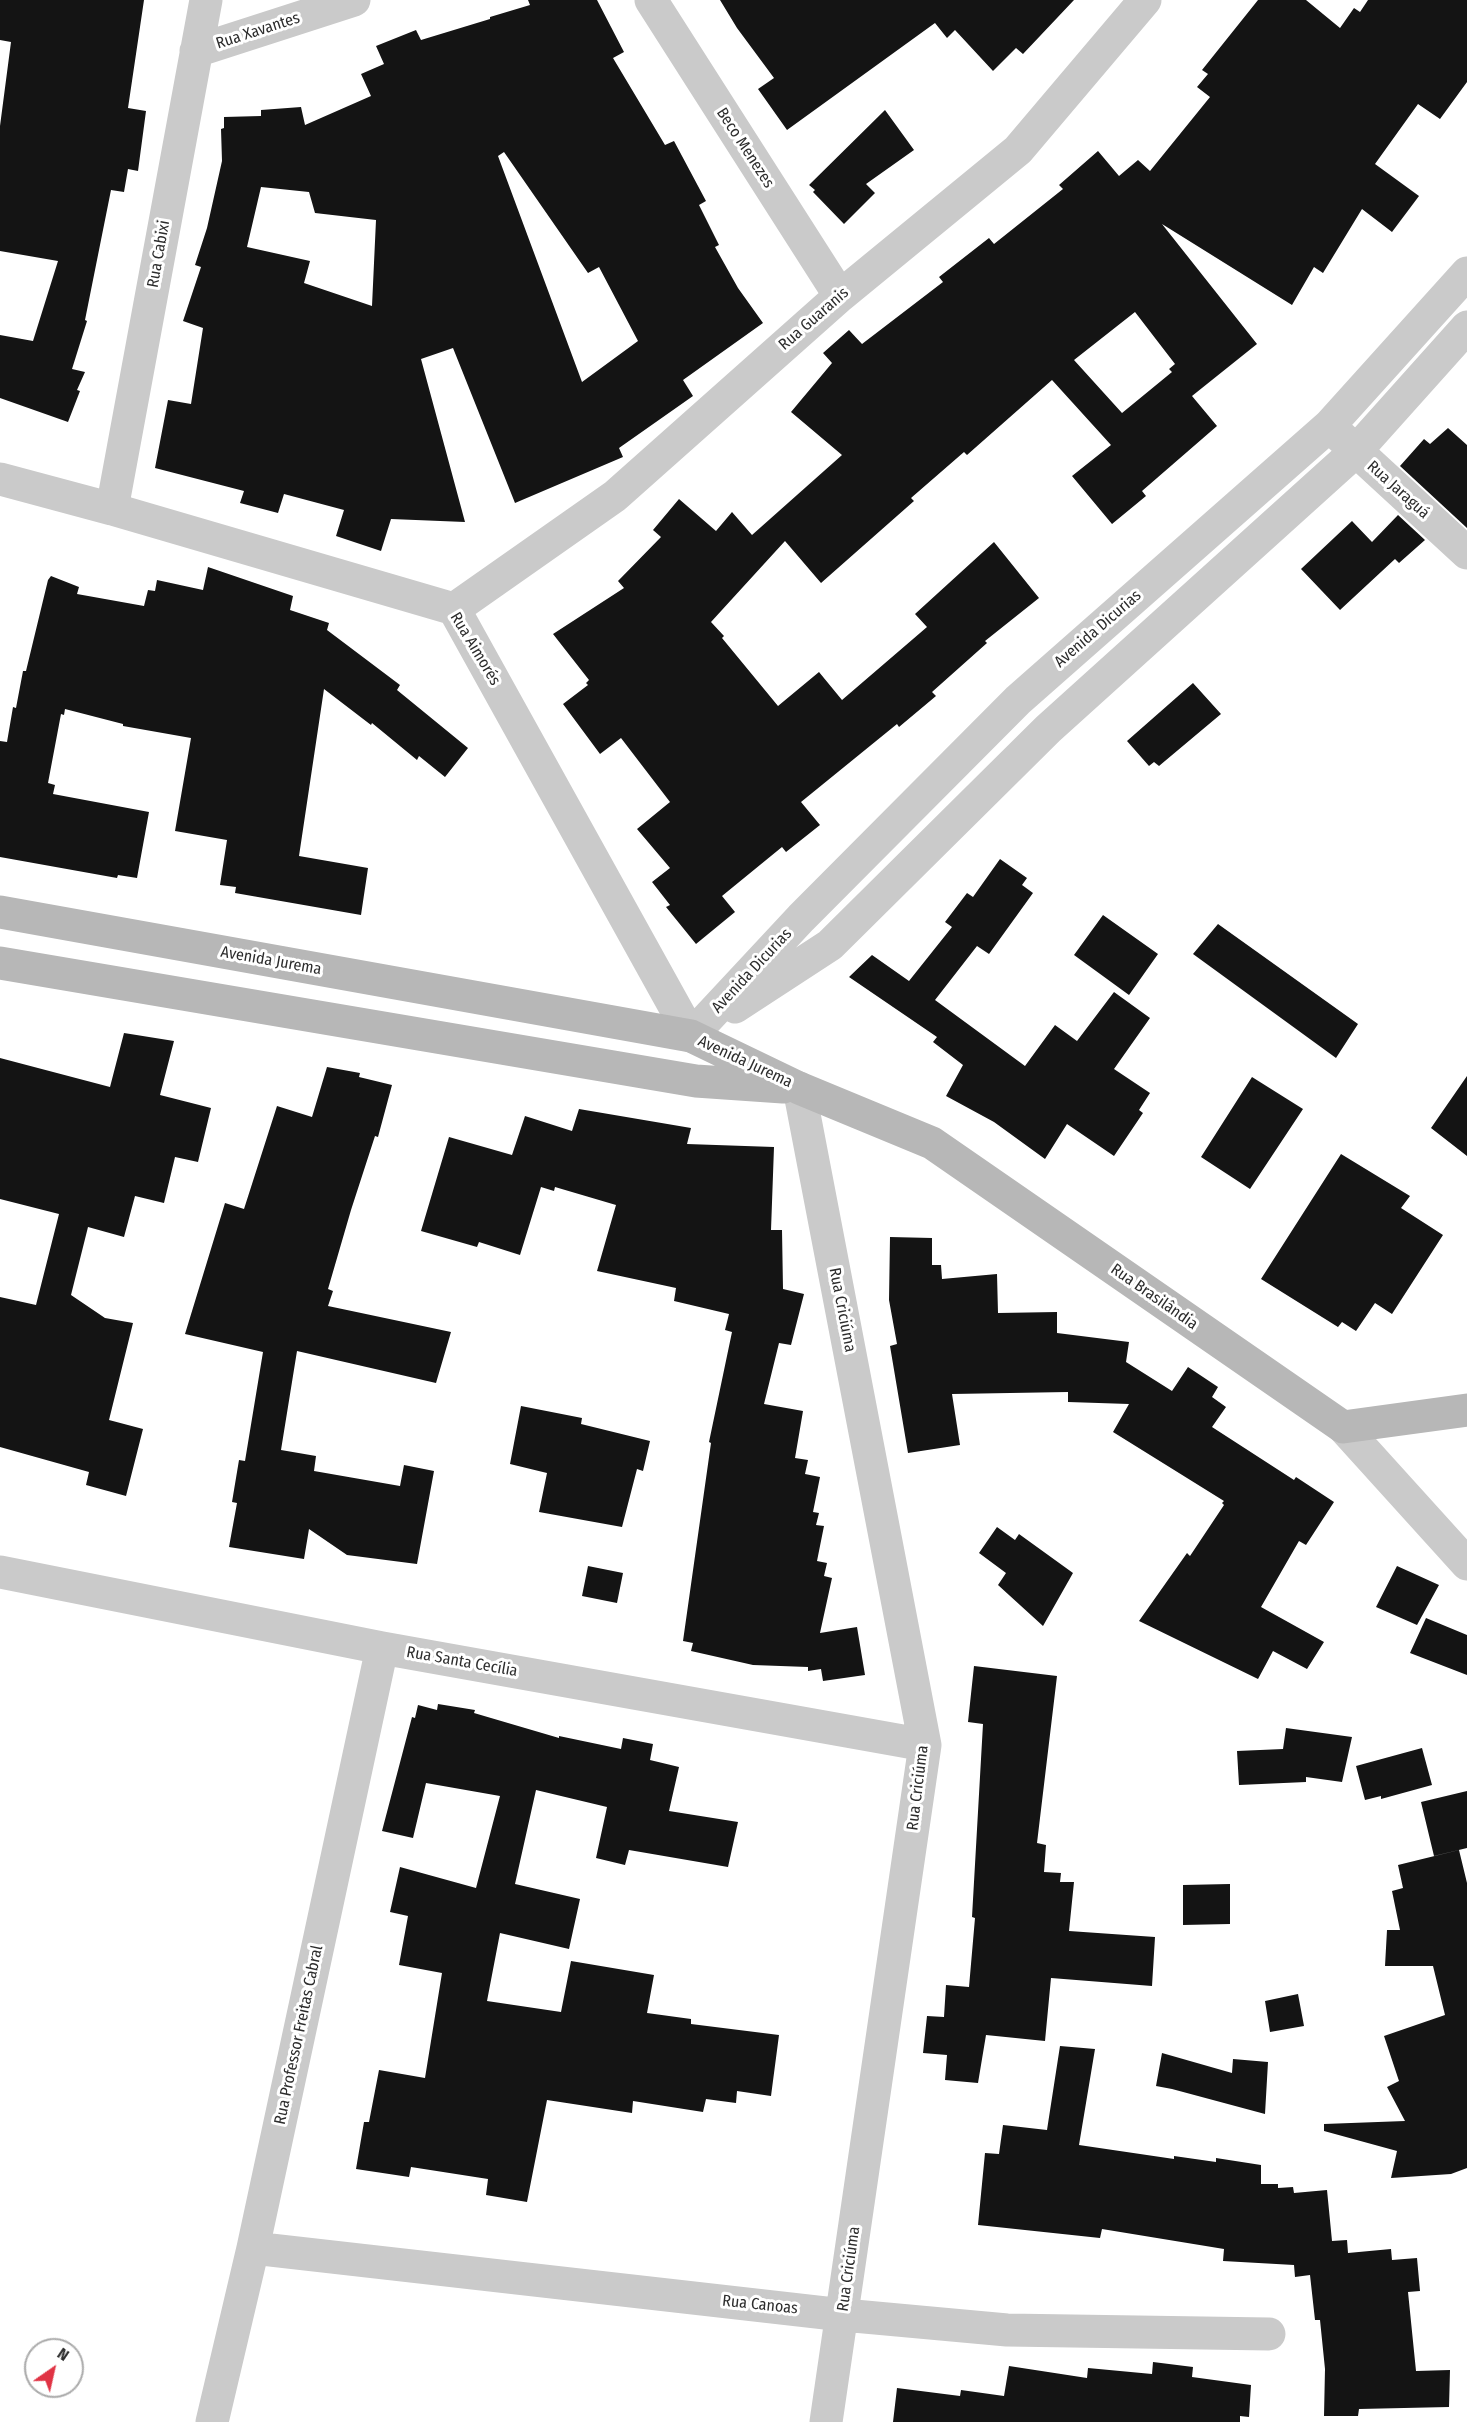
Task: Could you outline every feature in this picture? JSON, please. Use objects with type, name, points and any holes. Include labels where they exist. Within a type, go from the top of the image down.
[{"type":"main road","name":"Avenida Jurema","points":[[0,912],[692,1036],[799,1088]]},
{"type":"main road","name":"Avenida Jurema","points":[[0,963],[696,1081],[799,1088]]},
{"type":"main road","name":"Rua Brasilândia","points":[[799,1088],[932,1143],[1343,1427]]},
{"type":"main road","points":[[1343,1427],[1467,1410]]},
{"type":"street","name":"Rua Cabixi","points":[[112,509],[206,0]]},
{"type":"street","name":"Rua Xavantes","points":[[196,51],[354,0]]},
{"type":"street","name":"Beco Menezes","points":[[651,0],[840,296]]},
{"type":"street","name":"Rua Guaranis","points":[[454,609],[615,496],[840,296],[1018,150],[1145,0]]},
{"type":"street","name":"Avenida Dicurias","points":[[692,1036],[801,918],[1018,700],[1329,426],[1467,273]]},
{"type":"street","name":"Avenida Dicurias","points":[[692,1036],[830,945],[1048,729],[1356,451],[1467,327]]},
{"type":"street","name":"Rua Jaraguá","points":[[1329,426],[1467,553]]},
{"type":"street","name":"Rua Aimorés","points":[[0,479],[112,509],[454,609],[692,1036]]},
{"type":"street","name":"Rua Criciúma","points":[[799,1088],[925,1745],[826,2422]]},
{"type":"street","name":"Rua Brasilândia","points":[[1343,1427],[1467,1564]]},
{"type":"street","name":"Rua Santa Cecília","points":[[0,1572],[382,1648],[925,1745]]},
{"type":"street","name":"Rua Professor Freitas Cabral","points":[[212,2422],[253,2248],[382,1648]]},
{"type":"street","name":"Rua Canoas","points":[[253,2248],[843,2315],[1007,2330],[1269,2334]]},
{"type":"building","points":[[0,0],[144,0],[128,108],[146,111],[138,171],[128,169],[124,192],[111,190],[85,320],[87,321],[72,369],[85,372],[68,422],[0,398],[0,335],[33,341],[58,261],[0,251],[0,126],[11,42],[0,40]]},
{"type":"building","points":[[528,0],[597,0],[624,52],[613,58],[665,145],[674,141],[706,201],[699,205],[719,245],[715,247],[738,288],[763,323],[683,380],[693,396],[619,448],[623,457],[515,503],[453,348],[421,359],[465,522],[391,519],[381,551],[336,536],[344,510],[284,494],[278,513],[240,503],[244,491],[155,468],[168,400],[191,404],[203,328],[183,321],[201,267],[195,265],[207,228],[222,161],[221,129],[224,128],[224,117],[261,116],[261,110],[301,107],[305,125],[371,96],[361,74],[384,64],[376,46],[416,30],[421,40],[530,5]],"holes":[[[504,152],[588,273],[599,267],[638,341],[582,382],[498,156]],[[261,187],[309,192],[315,213],[376,220],[372,306],[304,283],[310,261],[247,247]]]},
{"type":"building","points":[[720,0],[1074,0],[1023,54],[1016,48],[993,71],[955,30],[947,38],[935,23],[787,130],[758,89],[774,78],[737,28]]},
{"type":"building","points":[[1258,0],[1306,0],[1340,28],[1354,8],[1360,12],[1368,0],[1467,0],[1467,82],[1440,119],[1418,104],[1375,164],[1419,196],[1392,232],[1362,209],[1323,273],[1314,267],[1292,305],[1162,224],[1257,344],[1192,396],[1217,426],[1142,491],[1146,496],[1112,524],[1072,476],[1111,445],[1052,380],[967,455],[964,452],[911,498],[914,501],[821,583],[785,541],[711,622],[778,706],[819,672],[842,700],[927,627],[915,614],[994,542],[1039,598],[985,641],[987,643],[932,692],[936,696],[899,727],[897,724],[801,802],[820,825],[786,852],[782,847],[722,896],[735,912],[696,944],[666,907],[670,905],[652,882],[670,868],[637,829],[670,802],[621,738],[600,754],[563,704],[588,685],[586,683],[589,680],[553,634],[624,588],[618,581],[661,537],[653,530],[679,499],[716,531],[732,512],[752,535],[842,455],[791,412],[832,363],[823,353],[849,330],[862,344],[943,282],[939,277],[989,238],[994,244],[1063,189],[1059,185],[1098,151],[1119,176],[1138,160],[1150,171],[1210,97],[1197,87],[1208,74],[1202,70]],"holes":[[[1135,312],[1175,364],[1169,369],[1172,372],[1122,413],[1074,360]]]},
{"type":"building","points":[[885,110],[914,150],[866,184],[875,193],[844,224],[809,185]]},
{"type":"building","points":[[1448,428],[1467,445],[1467,528],[1400,466],[1424,439],[1430,444]]},
{"type":"building","points":[[1398,515],[1425,540],[1399,563],[1395,559],[1340,610],[1301,569],[1352,521],[1372,542]]},
{"type":"building","points":[[208,567],[293,596],[290,610],[329,623],[327,630],[400,685],[397,690],[468,748],[445,777],[419,756],[417,760],[372,723],[371,725],[324,689],[299,856],[368,868],[361,915],[235,893],[236,887],[220,885],[227,840],[175,831],[191,738],[123,726],[123,724],[65,709],[64,715],[61,714],[48,783],[55,785],[53,794],[149,812],[137,878],[118,875],[117,878],[0,857],[0,741],[7,742],[13,707],[16,708],[23,671],[26,671],[48,580],[51,576],[79,587],[77,594],[144,606],[148,590],[155,591],[157,580],[203,590]]},
{"type":"building","points":[[1193,683],[1221,714],[1159,766],[1154,762],[1149,766],[1127,741]]},
{"type":"building","points":[[1000,859],[1027,878],[1022,885],[1033,893],[989,954],[977,946],[935,1000],[1025,1066],[1055,1025],[1077,1041],[1114,992],[1150,1018],[1114,1069],[1150,1093],[1139,1110],[1143,1113],[1114,1156],[1067,1124],[1045,1159],[994,1122],[946,1096],[963,1065],[933,1042],[937,1037],[849,977],[872,955],[909,981],[952,927],[945,922],[967,893],[973,897]]},
{"type":"building","points":[[1103,915],[1158,954],[1129,995],[1074,955]]},
{"type":"building","points":[[1218,924],[1358,1024],[1336,1058],[1193,954]]},
{"type":"building","points":[[124,1033],[174,1041],[160,1095],[211,1108],[198,1162],[175,1157],[164,1203],[135,1196],[124,1237],[88,1227],[71,1295],[105,1318],[133,1323],[109,1420],[143,1429],[126,1496],[86,1485],[89,1472],[0,1447],[0,1297],[36,1305],[59,1214],[0,1199],[0,1058],[110,1087]]},
{"type":"building","points":[[327,1067],[360,1073],[359,1077],[392,1085],[378,1137],[375,1136],[328,1289],[333,1291],[328,1306],[451,1332],[436,1383],[297,1351],[281,1450],[316,1456],[314,1471],[400,1486],[404,1465],[434,1471],[417,1564],[347,1555],[309,1529],[304,1559],[229,1547],[237,1503],[232,1502],[239,1460],[245,1461],[263,1352],[185,1334],[225,1203],[244,1209],[277,1106],[312,1117]]},
{"type":"building","points":[[1467,1076],[1467,1156],[1431,1128]]},
{"type":"building","points":[[1252,1077],[1303,1109],[1250,1189],[1201,1157]]},
{"type":"building","points":[[579,1109],[691,1128],[687,1144],[774,1147],[771,1230],[782,1230],[783,1289],[804,1294],[791,1345],[779,1343],[764,1404],[803,1411],[795,1458],[808,1460],[805,1474],[820,1477],[813,1512],[819,1513],[816,1525],[824,1526],[817,1561],[827,1563],[824,1576],[832,1578],[820,1633],[857,1627],[865,1675],[823,1681],[821,1669],[808,1671],[808,1667],[753,1665],[691,1651],[693,1643],[683,1641],[711,1443],[709,1442],[732,1332],[725,1330],[729,1314],[674,1301],[676,1288],[597,1271],[616,1205],[555,1187],[554,1191],[541,1187],[520,1255],[479,1242],[477,1247],[421,1231],[449,1137],[512,1155],[525,1116],[572,1131]]},
{"type":"building","points":[[1341,1154],[1410,1196],[1401,1208],[1443,1235],[1392,1314],[1375,1303],[1356,1331],[1342,1322],[1338,1327],[1261,1279]]},
{"type":"building","points":[[890,1237],[932,1238],[932,1265],[941,1265],[942,1279],[997,1274],[998,1313],[1057,1312],[1057,1333],[1129,1342],[1126,1362],[1172,1391],[1188,1367],[1218,1387],[1212,1397],[1226,1407],[1212,1427],[1294,1480],[1296,1477],[1334,1502],[1306,1545],[1299,1541],[1261,1607],[1324,1642],[1307,1669],[1273,1651],[1258,1679],[1139,1621],[1187,1553],[1190,1556],[1224,1505],[1222,1503],[1224,1501],[1113,1432],[1129,1404],[1068,1402],[1068,1392],[952,1394],[960,1445],[908,1453],[890,1346],[897,1344],[889,1300]]},
{"type":"building","points":[[521,1406],[582,1418],[581,1424],[650,1441],[643,1471],[637,1469],[622,1527],[539,1512],[547,1473],[510,1464]]},
{"type":"building","points":[[997,1527],[1015,1540],[1019,1534],[1073,1573],[1043,1626],[998,1585],[1006,1573],[979,1553]]},
{"type":"building","points":[[588,1566],[623,1573],[617,1603],[582,1596]]},
{"type":"building","points":[[1397,1566],[1439,1585],[1417,1625],[1376,1607]]},
{"type":"building","points":[[1426,1618],[1467,1635],[1467,1675],[1410,1653]]},
{"type":"building","points":[[974,1666],[1057,1676],[1037,1843],[1046,1845],[1044,1872],[1061,1873],[1060,1882],[1074,1882],[1069,1931],[1155,1937],[1152,1986],[1051,1978],[1045,2041],[986,2035],[978,2083],[945,2080],[947,2055],[923,2053],[927,2016],[944,2017],[946,1985],[969,1987],[975,1918],[972,1917],[983,1724],[968,1722]]},
{"type":"building","points":[[438,1704],[475,1710],[474,1713],[559,1738],[559,1736],[621,1749],[623,1738],[653,1744],[650,1760],[679,1767],[669,1811],[738,1822],[728,1867],[629,1850],[625,1865],[596,1858],[607,1807],[536,1790],[515,1884],[580,1899],[569,1949],[500,1933],[487,2001],[561,2012],[571,1961],[654,1975],[647,2013],[691,2019],[691,2024],[779,2035],[771,2096],[737,2091],[736,2103],[706,2099],[703,2112],[633,2101],[632,2113],[547,2100],[527,2202],[486,2195],[488,2179],[411,2167],[409,2177],[356,2169],[364,2122],[369,2122],[379,2070],[425,2078],[442,1973],[399,1965],[408,1916],[390,1912],[400,1867],[476,1888],[500,1796],[426,1783],[413,1838],[382,1831],[412,1717],[415,1718],[418,1705],[437,1710]]},
{"type":"building","points":[[1286,1728],[1352,1737],[1342,1782],[1306,1777],[1306,1782],[1239,1785],[1237,1751],[1283,1749]]},
{"type":"building","points":[[1422,1748],[1432,1785],[1381,1799],[1381,1796],[1365,1800],[1356,1766]]},
{"type":"building","points":[[1467,1791],[1467,1848],[1434,1856],[1421,1802]]},
{"type":"building","points":[[1459,1850],[1467,1883],[1467,2168],[1451,2174],[1391,2178],[1397,2151],[1324,2131],[1324,2124],[1405,2121],[1387,2087],[1399,2081],[1384,2036],[1445,2015],[1433,1966],[1385,1966],[1387,1930],[1400,1930],[1392,1891],[1403,1888],[1398,1865]]},
{"type":"building","points":[[1230,1884],[1230,1924],[1183,1925],[1183,1885]]},
{"type":"building","points":[[1298,1994],[1304,2026],[1270,2032],[1265,2001]]},
{"type":"building","points":[[1060,2046],[1095,2049],[1079,2145],[1174,2159],[1174,2156],[1216,2162],[1216,2158],[1261,2165],[1261,2184],[1278,2184],[1278,2188],[1293,2187],[1294,2193],[1327,2190],[1332,2241],[1347,2240],[1348,2253],[1391,2249],[1392,2260],[1417,2258],[1420,2291],[1408,2292],[1416,2371],[1450,2370],[1449,2407],[1359,2409],[1358,2416],[1324,2416],[1325,2369],[1320,2320],[1315,2320],[1310,2275],[1295,2277],[1294,2265],[1223,2261],[1224,2249],[1102,2229],[1100,2238],[978,2225],[985,2153],[999,2154],[1003,2125],[1047,2130]]},
{"type":"building","points":[[1162,2053],[1232,2073],[1233,2059],[1268,2062],[1265,2114],[1156,2086]]},
{"type":"building","points":[[1153,2362],[1193,2367],[1192,2377],[1251,2385],[1249,2417],[1240,2416],[1240,2422],[893,2422],[897,2388],[960,2396],[961,2390],[1004,2396],[1009,2366],[1087,2378],[1088,2368],[1152,2374]]}]
